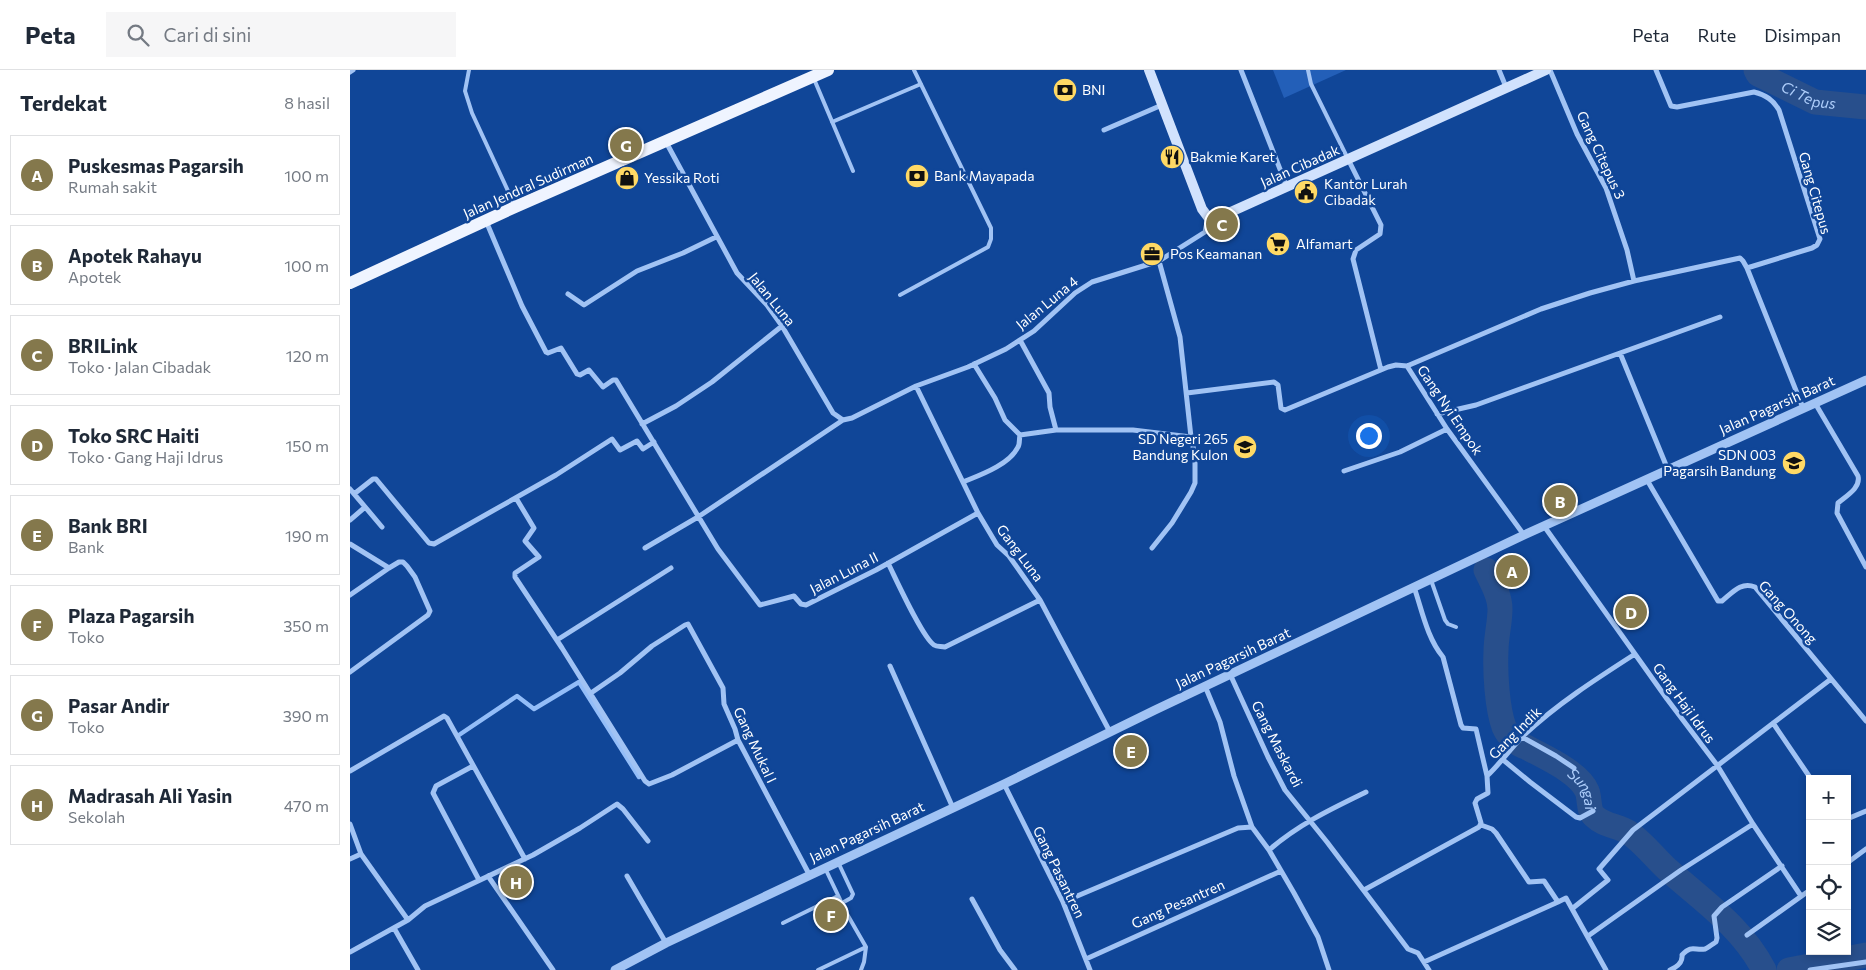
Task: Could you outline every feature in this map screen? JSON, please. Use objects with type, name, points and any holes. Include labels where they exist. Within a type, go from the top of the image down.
[{"type":"main road","name":"Jalan Jendral Sudirman","points":[[350,283],[516,207],[828,70]]},
{"type":"main road","points":[[1149,70],[1202,209],[1208,217]]},
{"type":"main road","name":"Jalan Cibadak","points":[[1208,217],[1224,215],[1546,70]]},
{"type":"street","points":[[1241,70],[1287,187]]},
{"type":"street","points":[[1499,70],[1506,87]]},
{"type":"street","name":"Gang Citepus 3","points":[[1550,70],[1577,134],[1606,188],[1627,250],[1634,281]]},
{"type":"street","name":"Gang Citepus","points":[[1656,70],[1671,106],[1677,107],[1754,92],[1764,94],[1774,102],[1778,110],[1820,239],[1817,245],[1812,248],[1747,268]]},
{"type":"street","points":[[1104,130],[1162,105]]},
{"type":"street","name":"Jalan Luna","points":[[666,142],[737,273],[767,305],[782,326],[833,413],[843,420]]},
{"type":"street","points":[[1348,159],[1382,230],[1380,234],[1356,250],[1353,260],[1381,370]]},
{"type":"street","name":"Jalan Luna 4","points":[[916,386],[974,364],[1020,340],[1034,331],[1075,293],[1092,282],[1160,260],[1205,232],[1208,217]]},
{"type":"street","points":[[486,221],[522,306],[546,352],[561,348],[577,374],[580,375],[589,370],[602,387],[616,380],[698,517]]},
{"type":"street","points":[[568,294],[584,305],[637,271],[683,253],[716,237]]},
{"type":"street","points":[[1407,366],[1541,309],[1590,293],[1634,281],[1738,258],[1743,261],[1747,268],[1803,408]]},
{"type":"street","points":[[1152,548],[1184,506],[1195,483],[1196,456],[1191,436],[1180,336],[1160,260]]},
{"type":"street","points":[[1436,414],[1476,405],[1720,317]]},
{"type":"street","points":[[642,424],[676,406],[712,382],[782,326]]},
{"type":"street","points":[[1020,340],[1049,393],[1050,407],[1056,430]]},
{"type":"street","points":[[1620,354],[1668,470]]},
{"type":"street","points":[[974,364],[1006,420],[1020,435]]},
{"type":"street","name":"Gang Nyi Empok","points":[[1187,394],[1274,382],[1278,385],[1281,408],[1285,410],[1381,370],[1396,365],[1407,366],[1436,414],[1524,535]]},
{"type":"street","name":"Jalan Pagarsih Barat","points":[[619,969],[666,943],[809,874],[1004,784],[1230,674],[1524,535],[1866,380]]},
{"type":"street","points":[[645,548],[698,517],[843,420],[852,418],[916,386]]},
{"type":"street","name":"Gang Luna","points":[[916,386],[978,512],[997,545],[1009,556],[1040,600],[1110,732]]},
{"type":"street","points":[[1815,403],[1858,476],[1857,486],[1838,503],[1837,513],[1866,567]]},
{"type":"street","points":[[1344,471],[1400,452],[1447,429]]},
{"type":"street","points":[[1020,435],[1056,430],[1133,430],[1191,436]]},
{"type":"street","points":[[963,482],[1002,463],[1018,447],[1020,435]]},
{"type":"street","points":[[382,527],[352,492],[373,479],[376,479],[429,543],[432,544],[439,542],[516,498],[612,440],[620,450],[637,441],[643,449],[654,442]]},
{"type":"street","name":"Gang Onong","points":[[1648,480],[1718,601],[1722,601],[1743,585],[1749,584],[1755,587],[1866,721]]},
{"type":"street","points":[[516,498],[534,528],[525,541],[539,557],[514,575],[648,784],[672,775],[738,740]]},
{"type":"street","points":[[350,520],[364,508]]},
{"type":"street","name":"Jalan Luna II","points":[[698,517],[718,550],[760,605],[794,596],[801,604],[806,605],[888,563],[978,512]]},
{"type":"street","name":"Gang Haji Idrus","points":[[1544,526],[1717,765],[1753,824],[1801,896]]},
{"type":"street","points":[[350,544],[388,568]]},
{"type":"street","points":[[350,595],[388,568],[403,562],[424,596],[430,611],[428,615],[350,672]]},
{"type":"street","points":[[888,563],[930,641],[936,646],[945,646],[1040,600]]},
{"type":"street","points":[[557,640],[670,568]]},
{"type":"street","name":"Gang Indik","points":[[1414,587],[1437,650],[1443,657],[1460,725],[1463,728],[1476,729],[1487,776]]},
{"type":"street","name":"Gang Mukal I","points":[[591,693],[620,673],[652,646],[688,624],[723,688],[724,704],[738,740],[809,874]]},
{"type":"street","name":"Gang Indik","points":[[1487,776],[1519,741],[1565,701],[1635,654]]},
{"type":"street","points":[[890,666],[953,808]]},
{"type":"street","name":"Gang Maskardi","points":[[1230,674],[1285,790],[1310,819],[1408,950],[1418,953],[1429,970]]},
{"type":"street","points":[[1573,908],[1608,880],[1598,869],[1632,830],[1831,679]]},
{"type":"street","points":[[1205,686],[1220,722],[1234,776],[1252,827],[1269,850],[1318,937],[1329,970]]},
{"type":"street","points":[[1861,715],[1866,710]]},
{"type":"street","points":[[350,770],[444,716],[447,718],[524,859]]},
{"type":"street","points":[[1773,723],[1808,775]]},
{"type":"street","points":[[1519,741],[1556,756],[1574,768]]},
{"type":"street","points":[[1502,759],[1576,817],[1580,818],[1592,811]]},
{"type":"street","points":[[473,766],[436,786],[433,793],[479,880]]},
{"type":"street","points":[[1481,826],[1475,803],[1489,792],[1487,776]]},
{"type":"street","name":"Gang Pasantren","points":[[1004,784],[1063,902],[1090,970]]},
{"type":"street","points":[[1269,850],[1310,819],[1366,792]]},
{"type":"street","points":[[350,952],[408,920],[425,906],[524,859],[580,828],[617,804],[648,841]]},
{"type":"street","points":[[1851,818],[1865,811]]},
{"type":"street","points":[[350,824],[361,854],[408,920]]},
{"type":"street","points":[[1588,936],[1681,870],[1753,824]]},
{"type":"street","points":[[1364,890],[1481,826],[1492,829],[1530,882],[1544,881],[1558,902]]},
{"type":"street","points":[[1063,902],[1238,828],[1252,827]]},
{"type":"street","points":[[1851,860],[1866,849]]},
{"type":"street","points":[[350,859],[361,854]]},
{"type":"street","points":[[1670,970],[1680,964],[1683,960],[1682,955],[1686,951],[1695,948],[1706,948],[1716,942],[1718,938],[1714,916],[1722,907],[1782,866]]},
{"type":"street","name":"Gang Pesantren","points":[[1086,959],[1281,871]]},
{"type":"street","points":[[488,876],[553,970]]},
{"type":"street","points":[[628,876],[666,943]]},
{"type":"street","points":[[1747,935],[1806,893]]},
{"type":"street","points":[[1424,962],[1566,898],[1606,970]]},
{"type":"street","points":[[972,899],[1000,950],[1015,970]]},
{"type":"street","points":[[394,928],[418,970]]},
{"type":"street","points":[[1810,970],[1866,962]]},
{"type":"lane","points":[[469,70],[465,91],[472,113],[516,207]]},
{"type":"lane","points":[[900,295],[988,248],[992,239],[991,228],[914,70]]},
{"type":"lane","points":[[1308,70],[1311,84],[1348,159]]},
{"type":"lane","points":[[813,77],[854,171]]},
{"type":"lane","points":[[832,122],[920,84]]},
{"type":"lane","points":[[1431,579],[1445,620],[1448,624],[1456,626]]},
{"type":"lane","points":[[838,862],[853,894],[842,903]]},
{"type":"lane","points":[[825,868],[866,947],[861,970]]},
{"type":"lane","points":[[783,923],[838,896]]},
{"type":"lane","points":[[818,970],[866,947]]},
{"type":"shaded area","points":[[1273,70],[1346,70],[1284,98]]},
{"type":"waterway","name":"Ci Tepus","points":[[1756,70],[1758,74],[1815,102],[1866,107]]},
{"type":"waterway","name":"Sungai","points":[[1486,570],[1500,604],[1496,646],[1496,679],[1500,710],[1504,727],[1508,734],[1519,744],[1551,760],[1577,778],[1587,791],[1591,811],[1594,816],[1628,832],[1639,840],[1667,869],[1733,927],[1764,970]]},
{"type":"waterway","points":[[459,735],[517,696],[534,709],[579,682],[639,777]]},
{"type":"waterway","name":"Sungai","points":[[1789,970],[1866,955]]},
{"type":"place","name":"BNI","points":[[1065,90]]},
{"type":"place","name":"Pasar Andir","points":[[626,145]]},
{"type":"place","name":"Bakmie Karet","points":[[1172,157]]},
{"type":"place","name":"Bank Mayapada","points":[[917,176]]},
{"type":"place","name":"Yessika Roti","points":[[627,178]]},
{"type":"place","name":"Kantor Lurah Cibadak","points":[[1306,192]]},
{"type":"place","name":"BRILink","points":[[1222,224]]},
{"type":"place","name":"Alfamart","points":[[1278,244]]},
{"type":"place","name":"Pos Keamanan","points":[[1152,254]]},
{"type":"place","name":"SD Negeri 265 Bandung Kulon","points":[[1245,447]]},
{"type":"place","name":"SDN 003 Pagarsih Bandung","points":[[1794,463]]},
{"type":"place","name":"Apotek Rahayu","points":[[1560,501]]},
{"type":"place","name":"Puskesmas Pagarsih","points":[[1512,571]]},
{"type":"place","name":"Toko SRC Haiti","points":[[1631,612]]},
{"type":"place","name":"Bank BRI","points":[[1131,751]]},
{"type":"place","name":"Madrasah Ali Yasin","points":[[516,882]]},
{"type":"place","name":"Plaza Pagarsih","points":[[831,915]]}]
